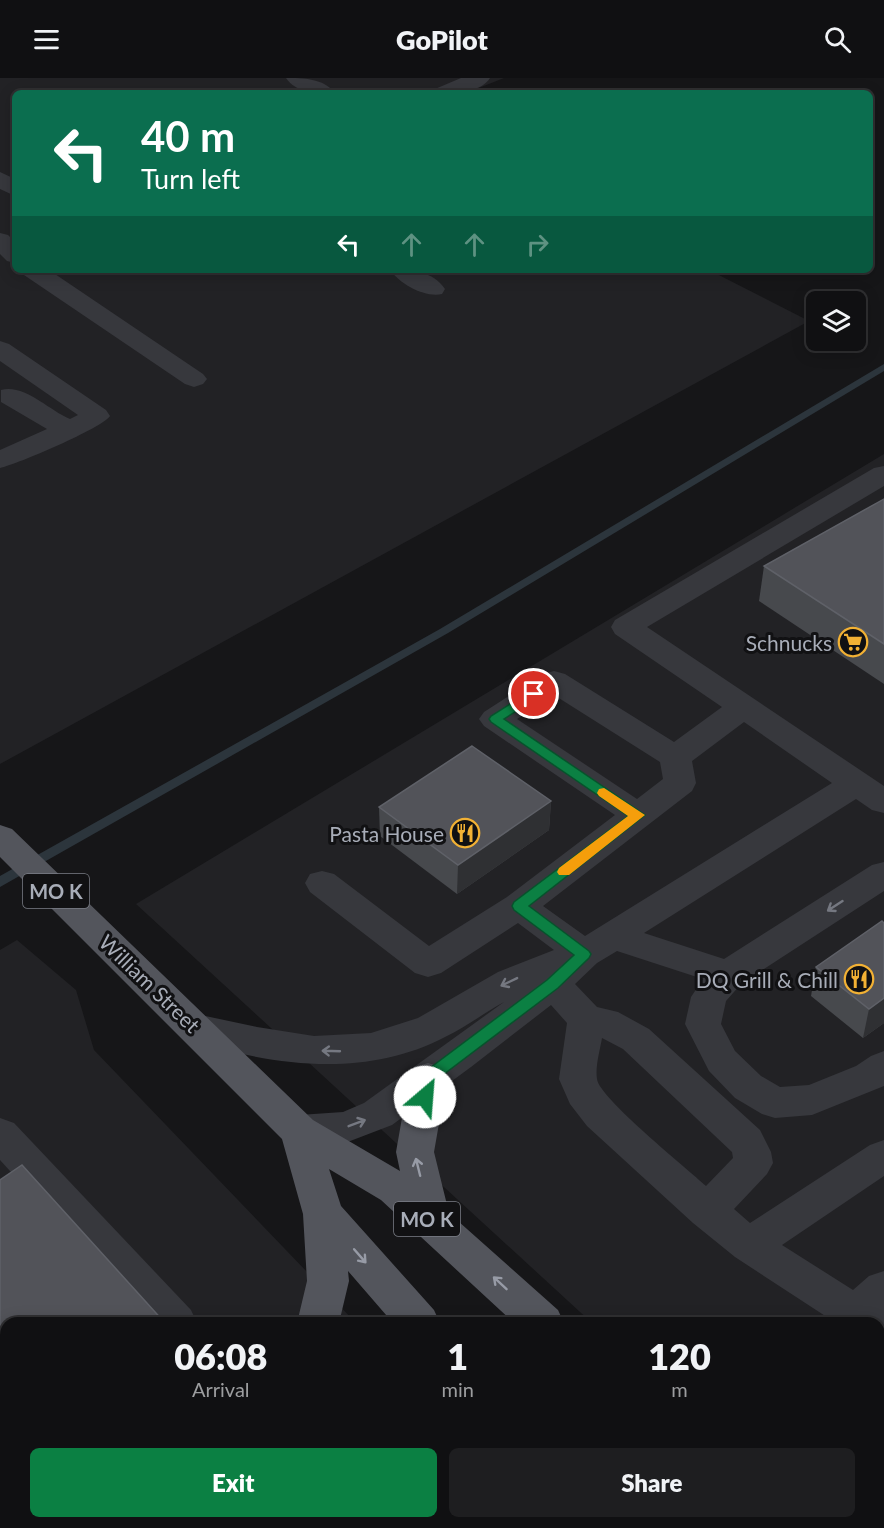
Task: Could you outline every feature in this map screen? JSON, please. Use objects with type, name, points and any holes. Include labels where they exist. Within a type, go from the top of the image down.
[{"type":"main road","name":"William Street","points":[[0,837],[299,1131],[395,1188],[537,1317]]},
{"type":"main road","points":[[428,1078],[415,1152],[432,1224]]},
{"type":"main road","name":"William Street","points":[[299,1131],[323,1214],[414,1317]]},
{"type":"main road","points":[[319,1317],[328,1281],[323,1214]]},
{"type":"street","points":[[450,90],[480,78]]},
{"type":"street","points":[[0,240],[12,252]]},
{"type":"street","points":[[37,273],[194,379]]},
{"type":"street","points":[[407,273],[433,289]]},
{"type":"street","points":[[0,349],[97,416],[73,429],[0,460]]},
{"type":"street","points":[[10,396],[34,412],[73,429]]},
{"type":"street","points":[[884,474],[626,627],[884,802]]},
{"type":"street","points":[[322,884],[428,964],[519,906],[680,783],[675,757],[554,681],[495,719],[638,815]]},
{"type":"street","points":[[675,757],[744,707]]},
{"type":"street","points":[[299,1131],[345,1127],[378,1114],[553,984],[598,945],[856,783]]},
{"type":"street","points":[[884,874],[728,974],[709,997],[703,1024],[722,1061],[748,1087],[775,1103],[812,1100],[869,1077],[884,1066]]},
{"type":"street","points":[[519,906],[598,945],[728,974]]},
{"type":"street","points":[[196,1028],[293,1048],[331,1053],[364,1050],[399,1041],[431,1028],[504,984],[598,945]]},
{"type":"street","points":[[553,984],[586,1019],[606,1022],[636,1039],[746,1141],[752,1152],[753,1163],[745,1174],[707,1211]]},
{"type":"street","points":[[586,1019],[578,1079],[583,1094],[601,1115],[707,1211],[749,1245],[875,1317]]},
{"type":"street","points":[[0,1134],[170,1317]]},
{"type":"street","points":[[749,1245],[884,1156]]},
{"type":"shaded area","points":[[0,78],[504,78],[474,90],[12,90],[12,273],[715,273],[806,319],[806,323],[0,764]]},
{"type":"shaded area","points":[[884,454],[884,1317],[585,1317],[136,904]]},
{"type":"shaded area","points":[[17,940],[76,990],[94,1050],[350,1317],[0,1317],[0,950]]},
{"type":"building","points":[[884,499],[884,644],[764,566]]},
{"type":"building","points":[[472,746],[551,801],[458,865],[379,807]]},
{"type":"building","points":[[882,921],[884,923],[884,998],[869,1009],[816,967]]},
{"type":"building","points":[[22,1165],[160,1317],[0,1317],[0,1180]]},
{"type":"waterway","points":[[0,882],[444,631],[884,367]]},
{"type":"slow traffic","points":[[564,872],[638,815],[604,793]]},
{"type":"place","name":"Schnucks","points":[[853,642]]},
{"type":"place","name":"Pasta House","points":[[465,833]]},
{"type":"place","name":"DQ Grill & Chill","points":[[859,979]]},
{"type":"route","points":[[425,1097],[428,1078],[458,1058],[553,984],[584,954],[519,906],[638,815],[495,719],[534,694]]}]
